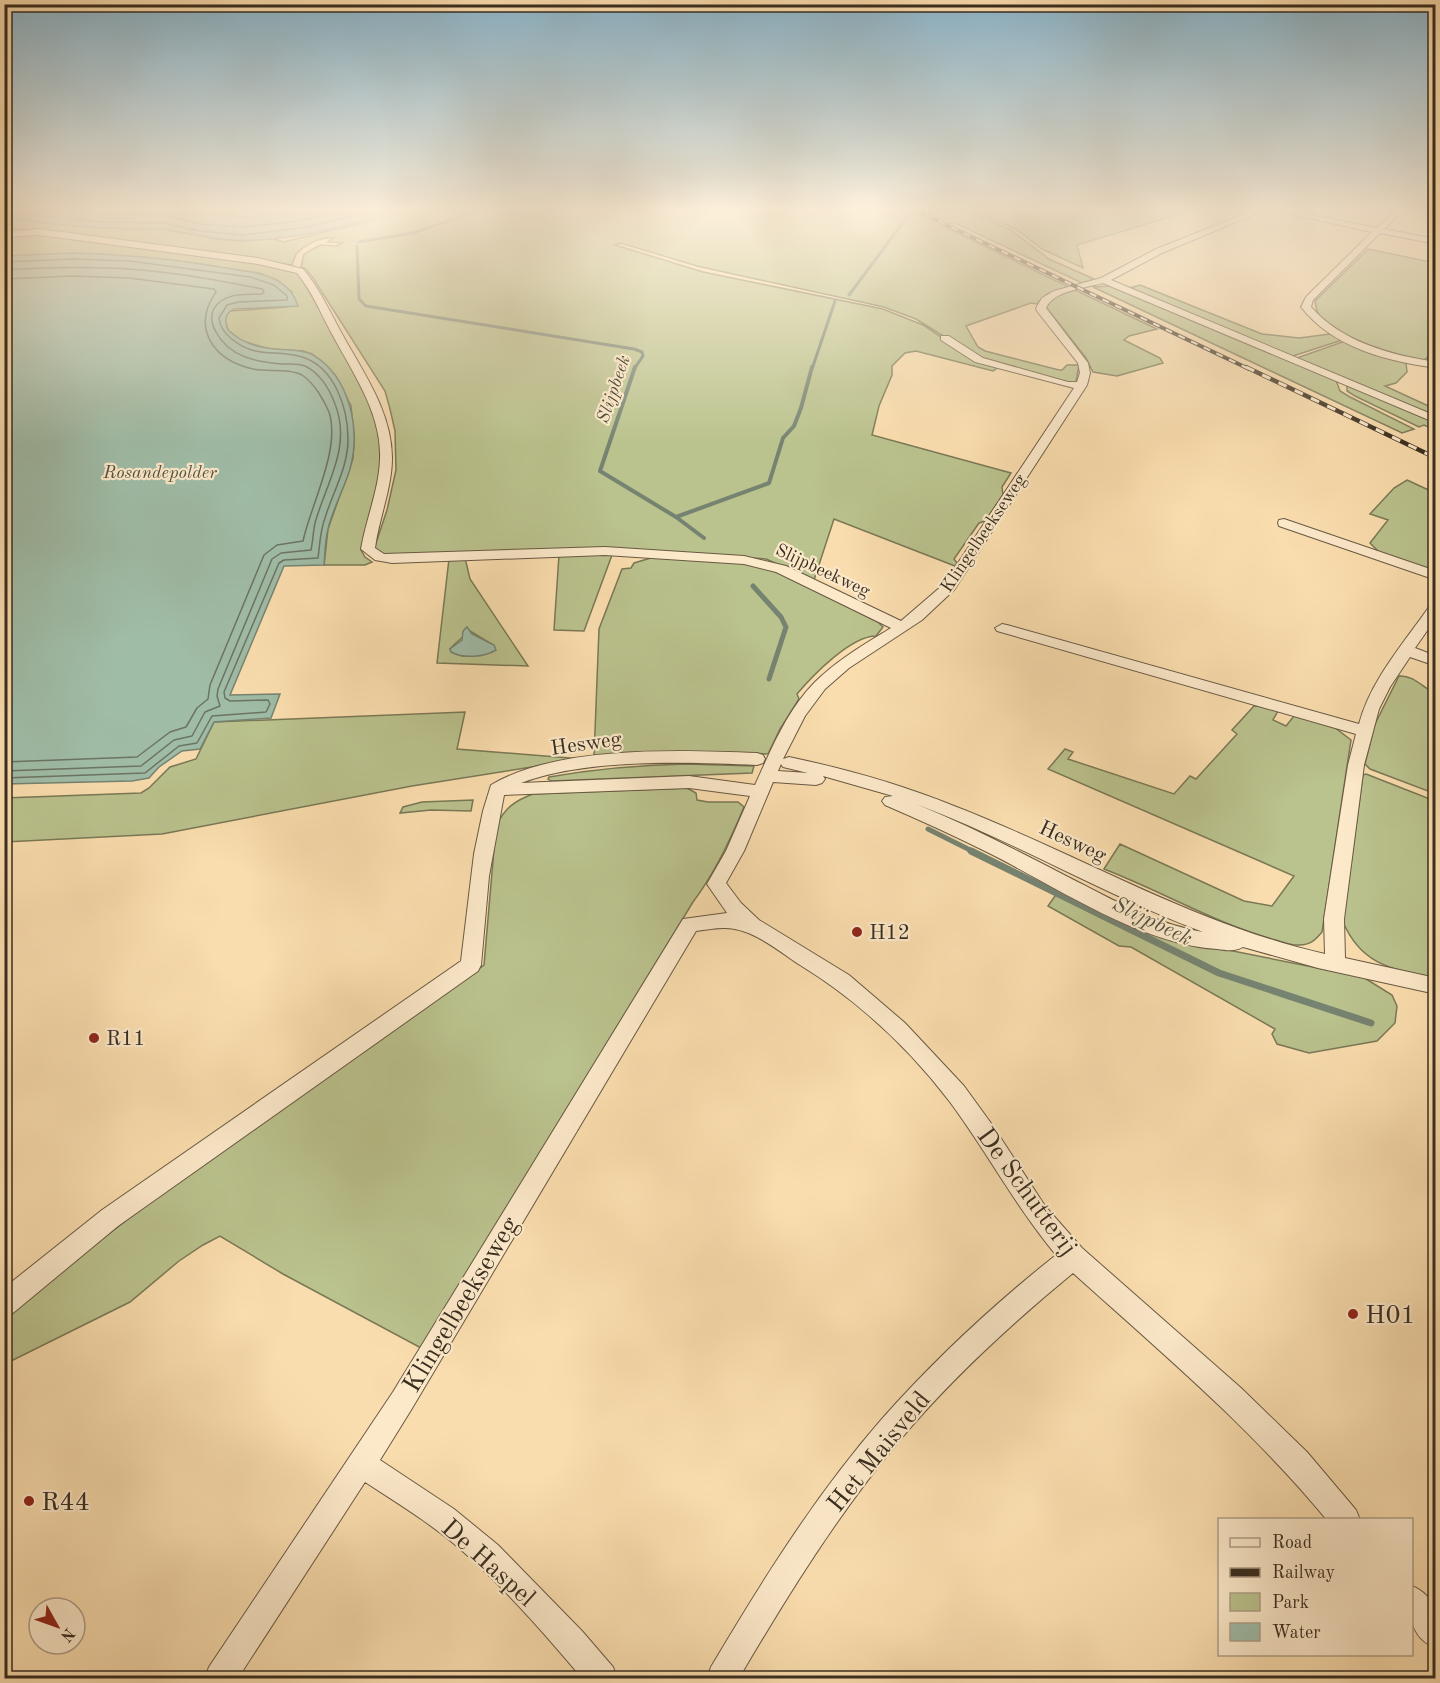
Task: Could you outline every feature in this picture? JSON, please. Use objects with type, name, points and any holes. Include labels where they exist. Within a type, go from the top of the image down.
[{"type":"street","name":"Slijpbeekweg","points":[[311,288],[323,305],[378,408],[385,447],[385,475],[369,538],[368,549],[373,554],[392,559],[618,552],[763,563],[781,569],[901,627]]},
{"type":"street","points":[[945,338],[979,360],[1068,385],[1082,385],[1085,373],[1083,363],[1042,311],[1041,304],[1057,293],[1077,288]]},
{"type":"street","points":[[1122,288],[1436,420]]},
{"type":"street","points":[[1321,288],[1309,299],[1306,307],[1314,317],[1348,339],[1399,357],[1436,365]]},
{"type":"street","name":"Klingelbeekseweg","points":[[716,884],[735,850],[798,714],[820,686],[860,653],[901,627],[938,599],[956,577],[1082,385]]},
{"type":"street","points":[[1284,523],[1436,576]]},
{"type":"street","points":[[1335,964],[1334,919],[1356,765],[1371,709],[1406,650],[1436,607]]},
{"type":"street","points":[[1002,628],[1365,731]]},
{"type":"street","points":[[1406,650],[1436,662]]},
{"type":"street","name":"Hesweg","points":[[497,789],[511,779],[560,768],[610,761],[687,757],[757,759]]},
{"type":"street","name":"Hesweg","points":[[789,763],[848,775],[919,798],[1001,832],[1194,921],[1252,943],[1436,986]]},
{"type":"street","points":[[4,1304],[110,1218],[471,965],[483,854],[497,789],[689,782],[764,784],[798,777],[827,782],[893,801],[948,825],[1147,925],[1170,934],[1203,941],[1252,943]]},
{"type":"street","name":"De Schutterij","points":[[716,884],[734,908],[752,925],[851,988],[887,1019],[922,1054],[976,1119],[1038,1214],[1072,1257],[1232,1397],[1297,1462],[1344,1518]]},
{"type":"street","name":"De Schutterij","points":[[690,924],[724,920],[752,925]]},
{"type":"street","name":"Klingelbeekseweg","points":[[220,1678],[402,1401],[690,924]]},
{"type":"street","name":"Het Maisveld","points":[[722,1678],[803,1546],[874,1451],[918,1399],[964,1352],[1028,1293],[1072,1257]]},
{"type":"street","name":"De Haspel","points":[[361,1464],[400,1487],[468,1538],[519,1586],[602,1678]]},
{"type":"street","points":[[1413,1602],[1436,1633]]},
{"type":"green space","points":[[286,288],[309,288],[371,402],[380,433],[380,474],[361,550],[372,562],[365,565],[324,565],[328,529],[353,458],[354,436],[351,406],[335,375],[312,354],[303,351],[270,349],[242,341],[228,330],[225,319],[229,311],[287,307],[292,292]]},
{"type":"green space","points":[[319,288],[779,288],[883,309],[923,325],[969,356],[999,367],[993,371],[916,351],[905,353],[892,366],[892,375],[879,406],[872,435],[1011,473],[1002,487],[1003,495],[985,521],[979,523],[954,559],[957,563],[955,566],[834,519],[814,580],[766,559],[620,549],[391,558],[379,556],[374,549],[387,510],[396,470],[395,431],[385,391]]},
{"type":"green space","points":[[795,288],[1067,288],[1047,294],[1036,304],[1031,303],[966,326],[978,347],[985,351],[1059,370],[1067,365],[1079,365],[1076,382],[1068,382],[980,359],[916,319],[884,307]]},
{"type":"green space","points":[[1094,288],[1114,288],[1336,380],[1340,391],[1414,429],[1402,433]]},
{"type":"green space","points":[[1130,288],[1146,288],[1262,334],[1299,338],[1330,334],[1342,340],[1290,357]]},
{"type":"green space","points":[[1329,288],[1435,288],[1433,292],[1435,293],[1435,315],[1432,316],[1435,318],[1435,326],[1429,328],[1435,331],[1435,363],[1426,361],[1431,354],[1423,361],[1399,355],[1341,332],[1322,319],[1315,301]]},
{"type":"green space","points":[[1075,290],[1157,329],[1129,336],[1124,340],[1160,358],[1163,363],[1117,376],[1093,372],[1086,358],[1046,307],[1055,298]]},
{"type":"green space","points":[[1345,341],[1406,363],[1407,372],[1396,383],[1385,386],[1435,409],[1435,418],[1294,359]]},
{"type":"green space","points":[[1347,385],[1435,422],[1435,430],[1424,425],[1419,427],[1355,396],[1347,391]]},
{"type":"green space","points":[[1407,480],[1435,493],[1435,573],[1379,552],[1370,543],[1388,520],[1370,514],[1394,488]]},
{"type":"green space","points":[[559,555],[612,555],[584,631],[554,630]]},
{"type":"green space","points":[[654,557],[744,563],[778,572],[878,622],[883,627],[876,636],[855,642],[844,649],[804,686],[797,694],[799,699],[780,729],[768,754],[683,751],[594,757],[599,629],[622,569],[631,568],[634,563]]},
{"type":"green space","points":[[465,558],[470,579],[528,666],[437,663],[449,559]],"holes":[[[470,631],[493,645],[492,652],[462,656],[451,652],[450,649]]]},
{"type":"green space","points":[[1399,676],[1414,680],[1435,693],[1436,790],[1433,793],[1370,769],[1365,764],[1375,724]]},
{"type":"green space","points":[[1254,706],[1278,711],[1273,720],[1286,726],[1294,716],[1330,724],[1351,740],[1322,932],[1315,940],[1307,944],[1289,944],[1250,932],[1104,869],[1120,844],[1244,901],[1272,906],[1294,876],[1048,769],[1065,749],[1073,752],[1068,759],[1174,794],[1190,776],[1196,779],[1237,734],[1232,730]]},
{"type":"green space","points":[[465,712],[457,749],[582,759],[412,786],[162,834],[5,842],[4,798],[141,793],[170,767],[196,759],[214,722]]},
{"type":"green space","points":[[686,764],[754,766],[752,773],[551,781],[548,779],[549,777],[634,766]]},
{"type":"green space","points":[[1366,774],[1435,801],[1435,978],[1392,968],[1369,957],[1359,948],[1343,922],[1363,775]]},
{"type":"green space","points":[[687,788],[696,793],[697,800],[738,802],[744,807],[728,844],[421,1348],[283,1274],[220,1236],[179,1261],[130,1302],[5,1364],[5,1313],[220,1149],[290,1103],[484,965],[496,826],[511,806],[520,799],[533,794]]},
{"type":"green space","points":[[473,800],[471,811],[431,810],[400,813],[403,807],[422,802]]},
{"type":"green space","points":[[1060,889],[1218,948],[1363,977],[1392,995],[1397,1006],[1395,1023],[1377,1041],[1309,1053],[1277,1044],[1272,1034],[1275,1029],[1131,947],[1119,946],[1048,906]]},
{"type":"water","name":"Rosandepolder","points":[[5,288],[287,288],[298,306],[234,309],[226,318],[228,330],[249,344],[308,353],[326,365],[344,390],[353,422],[354,438],[348,476],[328,529],[324,565],[284,566],[230,695],[280,694],[271,718],[214,722],[200,749],[182,751],[159,767],[149,778],[132,781],[5,784]]},
{"type":"water","points":[[467,627],[472,634],[494,645],[496,650],[474,656],[462,656],[451,652],[450,649],[462,640],[463,631]]},
{"type":"waterway","name":"Slijpbeek","points":[[359,288],[359,299],[366,306],[634,349],[642,352],[643,356],[635,368]]},
{"type":"waterway","name":"Slijpbeek","points":[[849,295],[855,288]]},
{"type":"waterway","name":"Slijpbeek","points":[[812,369],[835,301]]},
{"type":"waterway","name":"Slijpbeek","points":[[676,517],[769,483],[783,438],[794,426],[801,408],[812,367]]},
{"type":"waterway","name":"Slijpbeek","points":[[635,368],[600,471],[676,517]]},
{"type":"waterway","name":"Slijpbeek","points":[[676,517],[704,538]]},
{"type":"waterway","name":"Slijpbeek","points":[[753,586],[781,617],[786,627],[769,679]]},
{"type":"waterway","name":"Slijpbeek","points":[[928,829],[974,852]]},
{"type":"waterway","name":"Slijpbeek","points":[[971,851],[1219,973],[1371,1023]]},
{"type":"railway","points":[[1078,288],[1249,369]]},
{"type":"railway","points":[[1246,367],[1436,458]]},
{"type":"place","name":"H12","points":[[857,932]]},
{"type":"place","name":"R11","points":[[94,1038]]},
{"type":"place","name":"H01","points":[[1353,1314]]},
{"type":"place","name":"R44","points":[[29,1501]]}]
